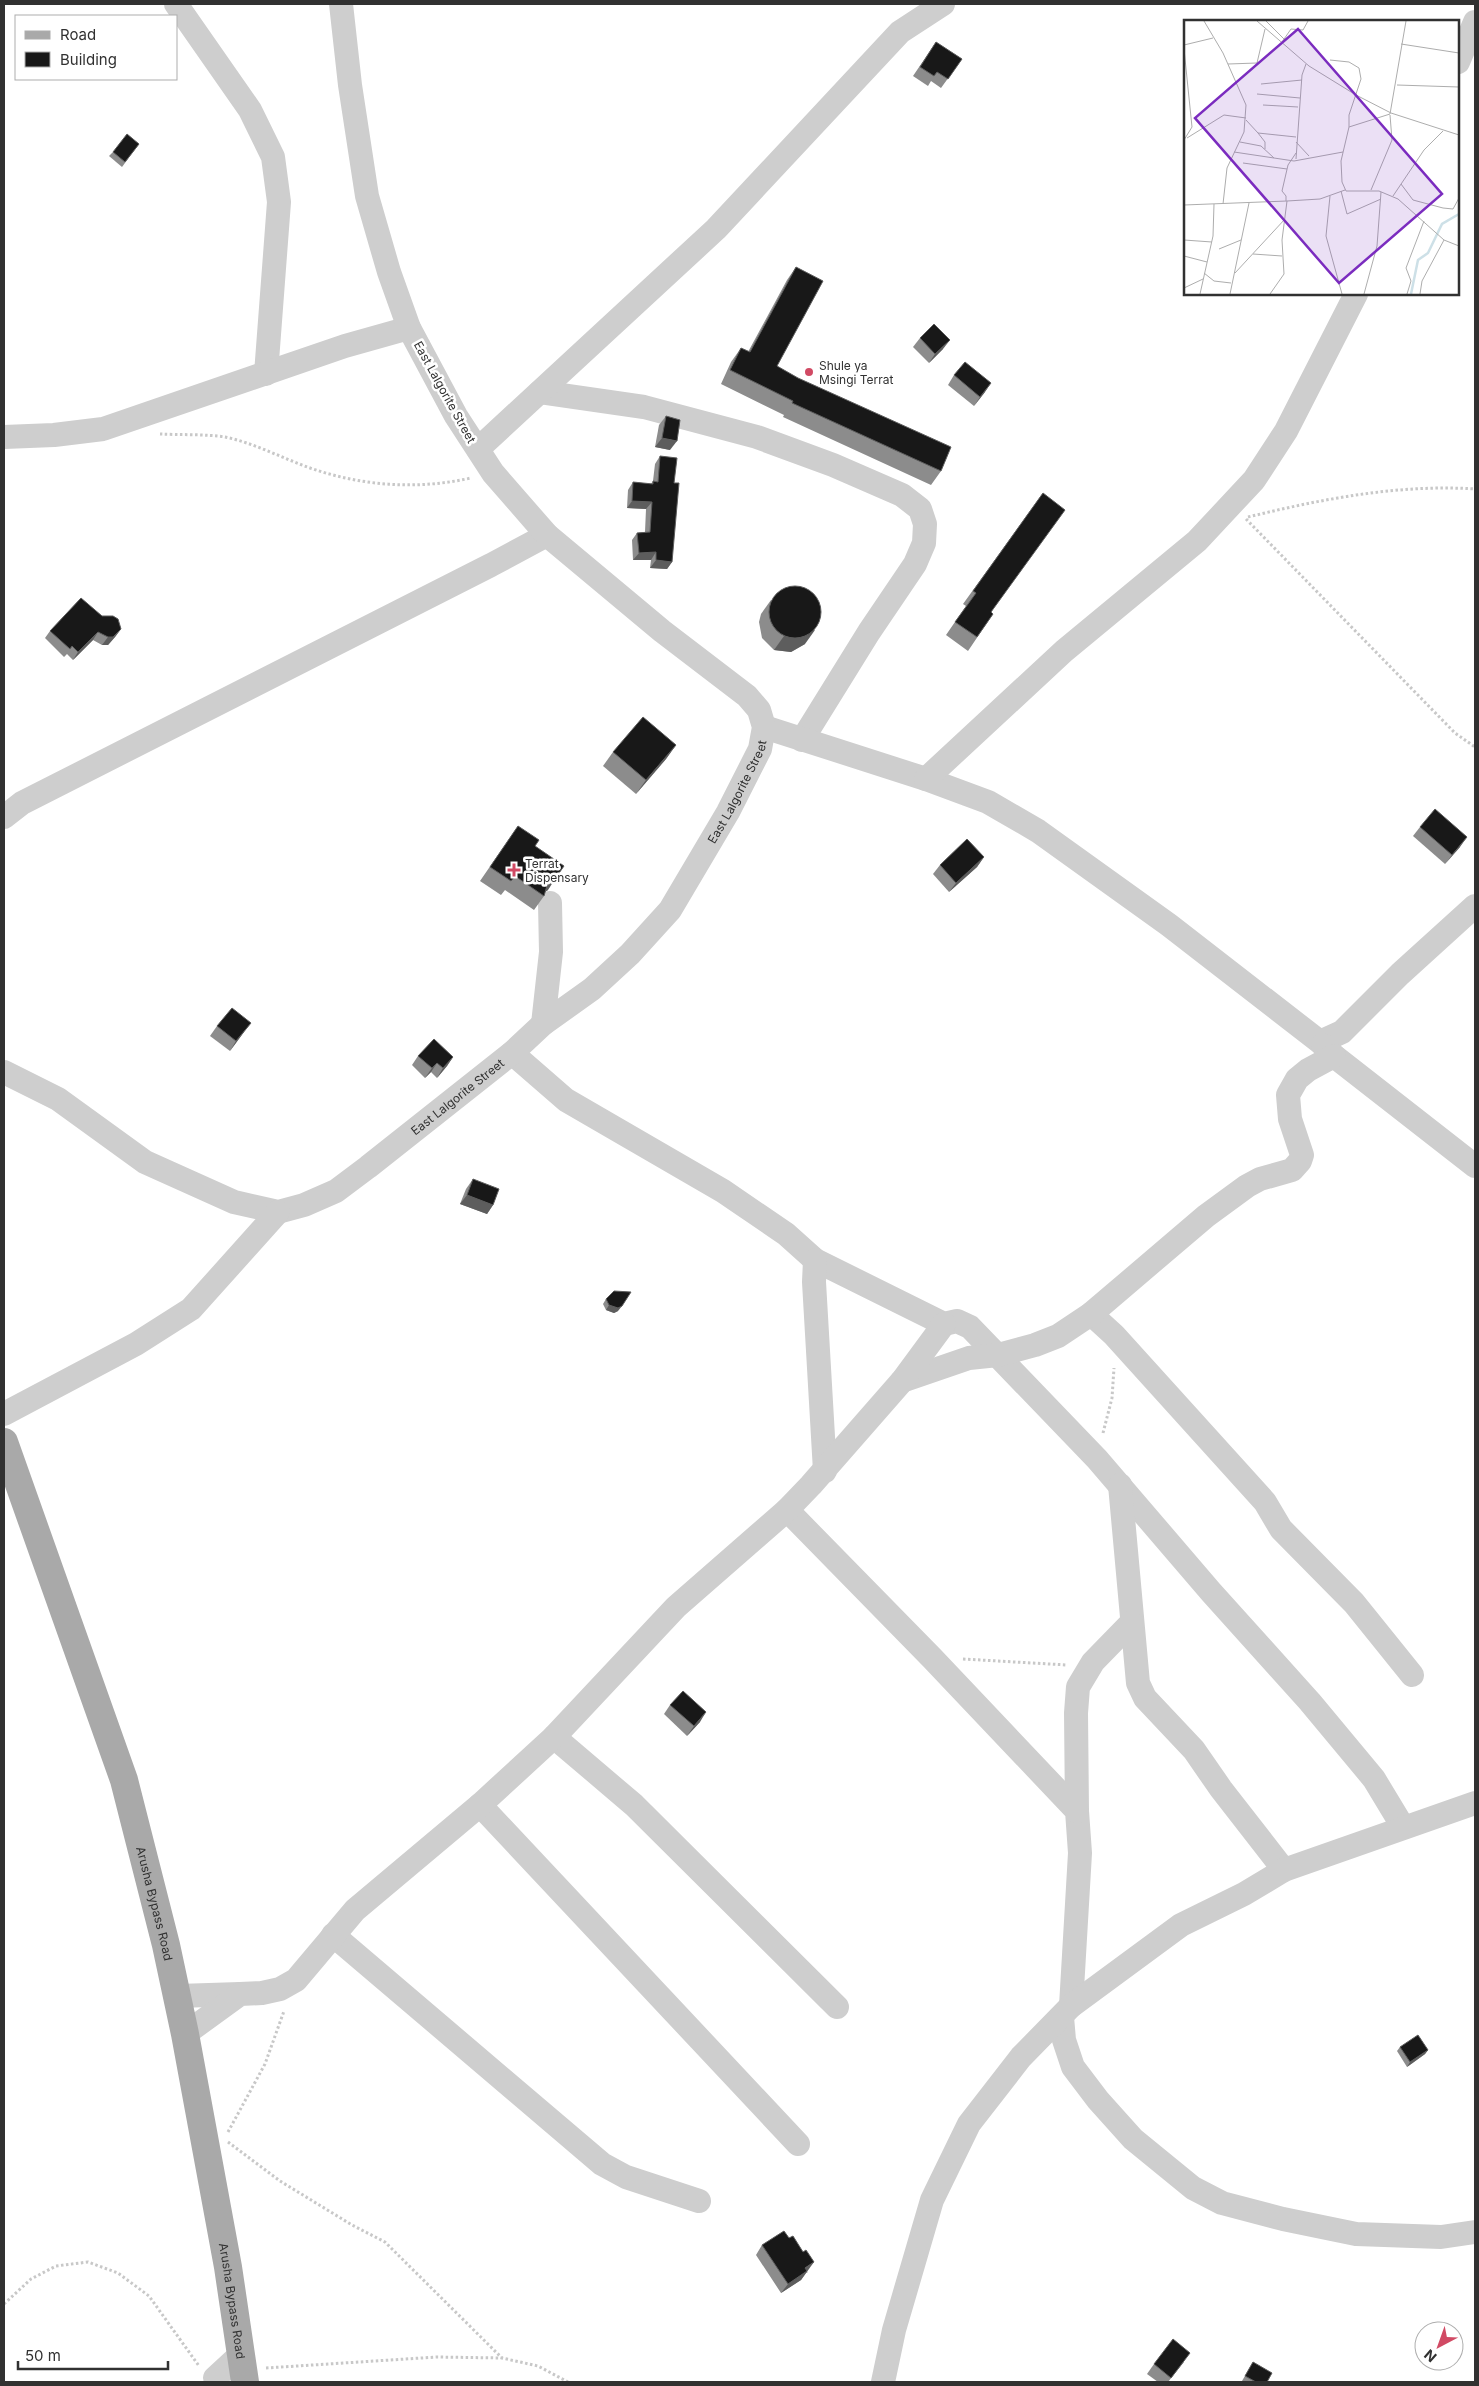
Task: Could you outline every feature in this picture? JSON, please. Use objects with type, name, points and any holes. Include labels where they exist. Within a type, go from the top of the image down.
[{"type":"main road","name":"Arusha Bypass Road","points":[[4,1442],[124,1780],[178,1996],[210,2166],[225,2376]]},
{"type":"street","points":[[176,4],[250,110],[273,157],[279,202],[266,374]]},
{"type":"street","name":"East Lalgorite Street","points":[[4,1072],[58,1099],[145,1162],[234,1202],[278,1212],[304,1206],[336,1191],[512,1053],[543,1024],[592,989],[630,954],[670,910],[728,812],[760,749],[764,727],[759,710],[747,696],[662,631],[547,535],[494,473],[456,416],[409,328],[389,272],[367,196],[350,85],[342,4]]},
{"type":"street","points":[[478,450],[716,230],[900,32],[943,4]]},
{"type":"street","points":[[1459,60],[1475,22]]},
{"type":"street","points":[[926,779],[1064,651],[1197,541],[1254,480],[1286,431],[1355,295]]},
{"type":"street","points":[[4,437],[54,435],[103,429],[346,346],[409,328]]},
{"type":"street","points":[[540,392],[644,407],[757,437],[833,465],[902,495],[920,509],[925,524],[924,543],[915,564],[869,632],[802,740]]},
{"type":"street","points":[[4,817],[22,802],[547,535]]},
{"type":"street","points":[[764,727],[926,779],[988,802],[1038,831],[1169,925],[1475,1166]]},
{"type":"street","points":[[543,1024],[551,952],[550,903]]},
{"type":"street","points":[[902,1381],[969,1358],[998,1355],[1058,1336],[1091,1314],[1206,1216],[1247,1186],[1260,1179],[1292,1170],[1297,1166],[1302,1155],[1287,1102],[1288,1095],[1297,1080],[1400,974],[1470,914]]},
{"type":"street","points":[[1297,1080],[1301,1055],[1298,1025]]},
{"type":"street","points":[[512,1053],[566,1100],[723,1191],[786,1234],[815,1260],[944,1324],[957,1321],[964,1323],[998,1355],[1097,1458],[1211,1592],[1317,1710],[1374,1779],[1403,1827]]},
{"type":"street","points":[[4,1414],[136,1344],[191,1309],[278,1212]]},
{"type":"street","points":[[815,1260],[814,1282],[825,1470]]},
{"type":"street","points":[[1091,1314],[1114,1335],[1265,1502],[1287,1536],[1354,1602],[1412,1675]]},
{"type":"street","points":[[178,1996],[262,1993],[280,1989],[296,1980],[355,1910],[480,1805],[554,1738],[676,1607],[787,1510],[825,1470],[902,1381],[944,1324]]},
{"type":"street","points":[[1120,1485],[1129,1567],[1131,1624],[1138,1683],[1145,1698],[1194,1750],[1221,1789],[1284,1870]]},
{"type":"street","points":[[787,1510],[932,1658],[1076,1811]]},
{"type":"street","points":[[1131,1624],[1095,1661],[1078,1687],[1076,1713],[1076,1811],[1080,1852],[1064,2040],[1073,2067],[1098,2100],[1133,2139],[1193,2188],[1222,2203],[1283,2219],[1356,2234],[1440,2237],[1475,2232]]},
{"type":"street","points":[[1095,1661],[1117,1664],[1138,1683]]},
{"type":"street","points":[[554,1738],[634,1805],[837,2007]]},
{"type":"street","points":[[883,2382],[894,2330],[932,2200],[969,2124],[1021,2057],[1066,2011],[1181,1924],[1244,1894],[1284,1870],[1475,1803]]},
{"type":"street","points":[[480,1805],[798,2144]]},
{"type":"street","points":[[333,1935],[602,2164],[626,2177],[699,2200]]},
{"type":"street","points":[[185,2034],[240,1994]]},
{"type":"path","points":[[151,433],[224,437],[247,443],[312,468],[368,484],[420,485],[458,481],[494,473]]},
{"type":"path","points":[[1237,522],[1245,518],[1347,496],[1420,490],[1475,489]]},
{"type":"path","points":[[1245,518],[1454,733],[1475,747]]},
{"type":"path","points":[[1097,1458],[1112,1398],[1114,1335]]},
{"type":"path","points":[[932,1658],[1095,1661]]},
{"type":"path","points":[[210,2166],[226,2140],[227,2133],[265,2064],[296,1980]]},
{"type":"path","points":[[226,2140],[280,2182],[352,2225],[385,2242],[502,2358]]},
{"type":"path","points":[[4,2304],[31,2279],[56,2266],[88,2262],[118,2273],[149,2296],[225,2376],[437,2358],[502,2358],[538,2366],[568,2382]]},
{"type":"building","points":[[936,42],[962,59],[948,79],[937,72],[934,76],[920,67]]},
{"type":"building","points":[[127,134],[139,144],[125,162],[113,152]]},
{"type":"building","points":[[796,267],[823,281],[777,366],[798,378],[951,447],[941,471],[792,403],[793,401],[730,370],[741,348],[750,352]]},
{"type":"building","points":[[934,324],[950,340],[935,354],[920,338]]},
{"type":"building","points":[[965,362],[991,383],[980,397],[954,375]]},
{"type":"building","points":[[666,416],[680,420],[677,441],[662,438]]},
{"type":"building","points":[[660,456],[677,458],[674,483],[679,483],[672,562],[656,560],[656,552],[639,553],[637,533],[650,532],[652,502],[632,501],[633,482],[653,484],[653,481],[658,482]]},
{"type":"building","points":[[1043,493],[1065,510],[991,612],[993,614],[977,637],[955,622],[976,593],[973,591]]},
{"type":"building","points":[[790,586],[800,586],[810,590],[817,597],[821,612],[817,627],[810,634],[800,638],[790,638],[780,634],[773,627],[769,617],[769,607],[773,597],[780,590]]},
{"type":"building","points":[[81,598],[102,616],[113,616],[118,619],[121,629],[113,637],[108,637],[98,632],[78,652],[72,646],[70,649],[50,631]]},
{"type":"building","points":[[643,717],[676,745],[646,780],[613,752]]},
{"type":"building","points":[[1435,809],[1467,837],[1452,855],[1420,827]]},
{"type":"building","points":[[518,826],[539,840],[535,846],[564,866],[557,876],[548,882],[544,896],[515,876],[511,881],[490,867]]},
{"type":"building","points":[[967,839],[984,857],[956,883],[940,865]]},
{"type":"building","points":[[232,1008],[251,1023],[236,1041],[217,1026]]},
{"type":"building","points":[[434,1039],[453,1057],[443,1068],[437,1063],[432,1068],[418,1056]]},
{"type":"building","points":[[473,1179],[499,1189],[493,1205],[467,1195]]},
{"type":"building","points":[[614,1291],[631,1292],[622,1306],[618,1308],[609,1305],[606,1299]]},
{"type":"building","points":[[683,1691],[706,1712],[694,1726],[670,1705]]},
{"type":"building","points":[[1418,2035],[1428,2050],[1410,2062],[1400,2047]]},
{"type":"building","points":[[784,2231],[789,2238],[793,2236],[803,2252],[806,2250],[814,2262],[805,2268],[807,2271],[788,2284],[762,2245]]},
{"type":"building","points":[[1173,2339],[1190,2353],[1171,2378],[1154,2364]]},
{"type":"building","points":[[1253,2362],[1272,2373],[1267,2382],[1256,2382],[1245,2376]]},
{"type":"place","name":"Shule ya Msingi Terrat","points":[[809,372]]},
{"type":"place","name":"Terrat Dispensary","points":[[514,870]]}]
